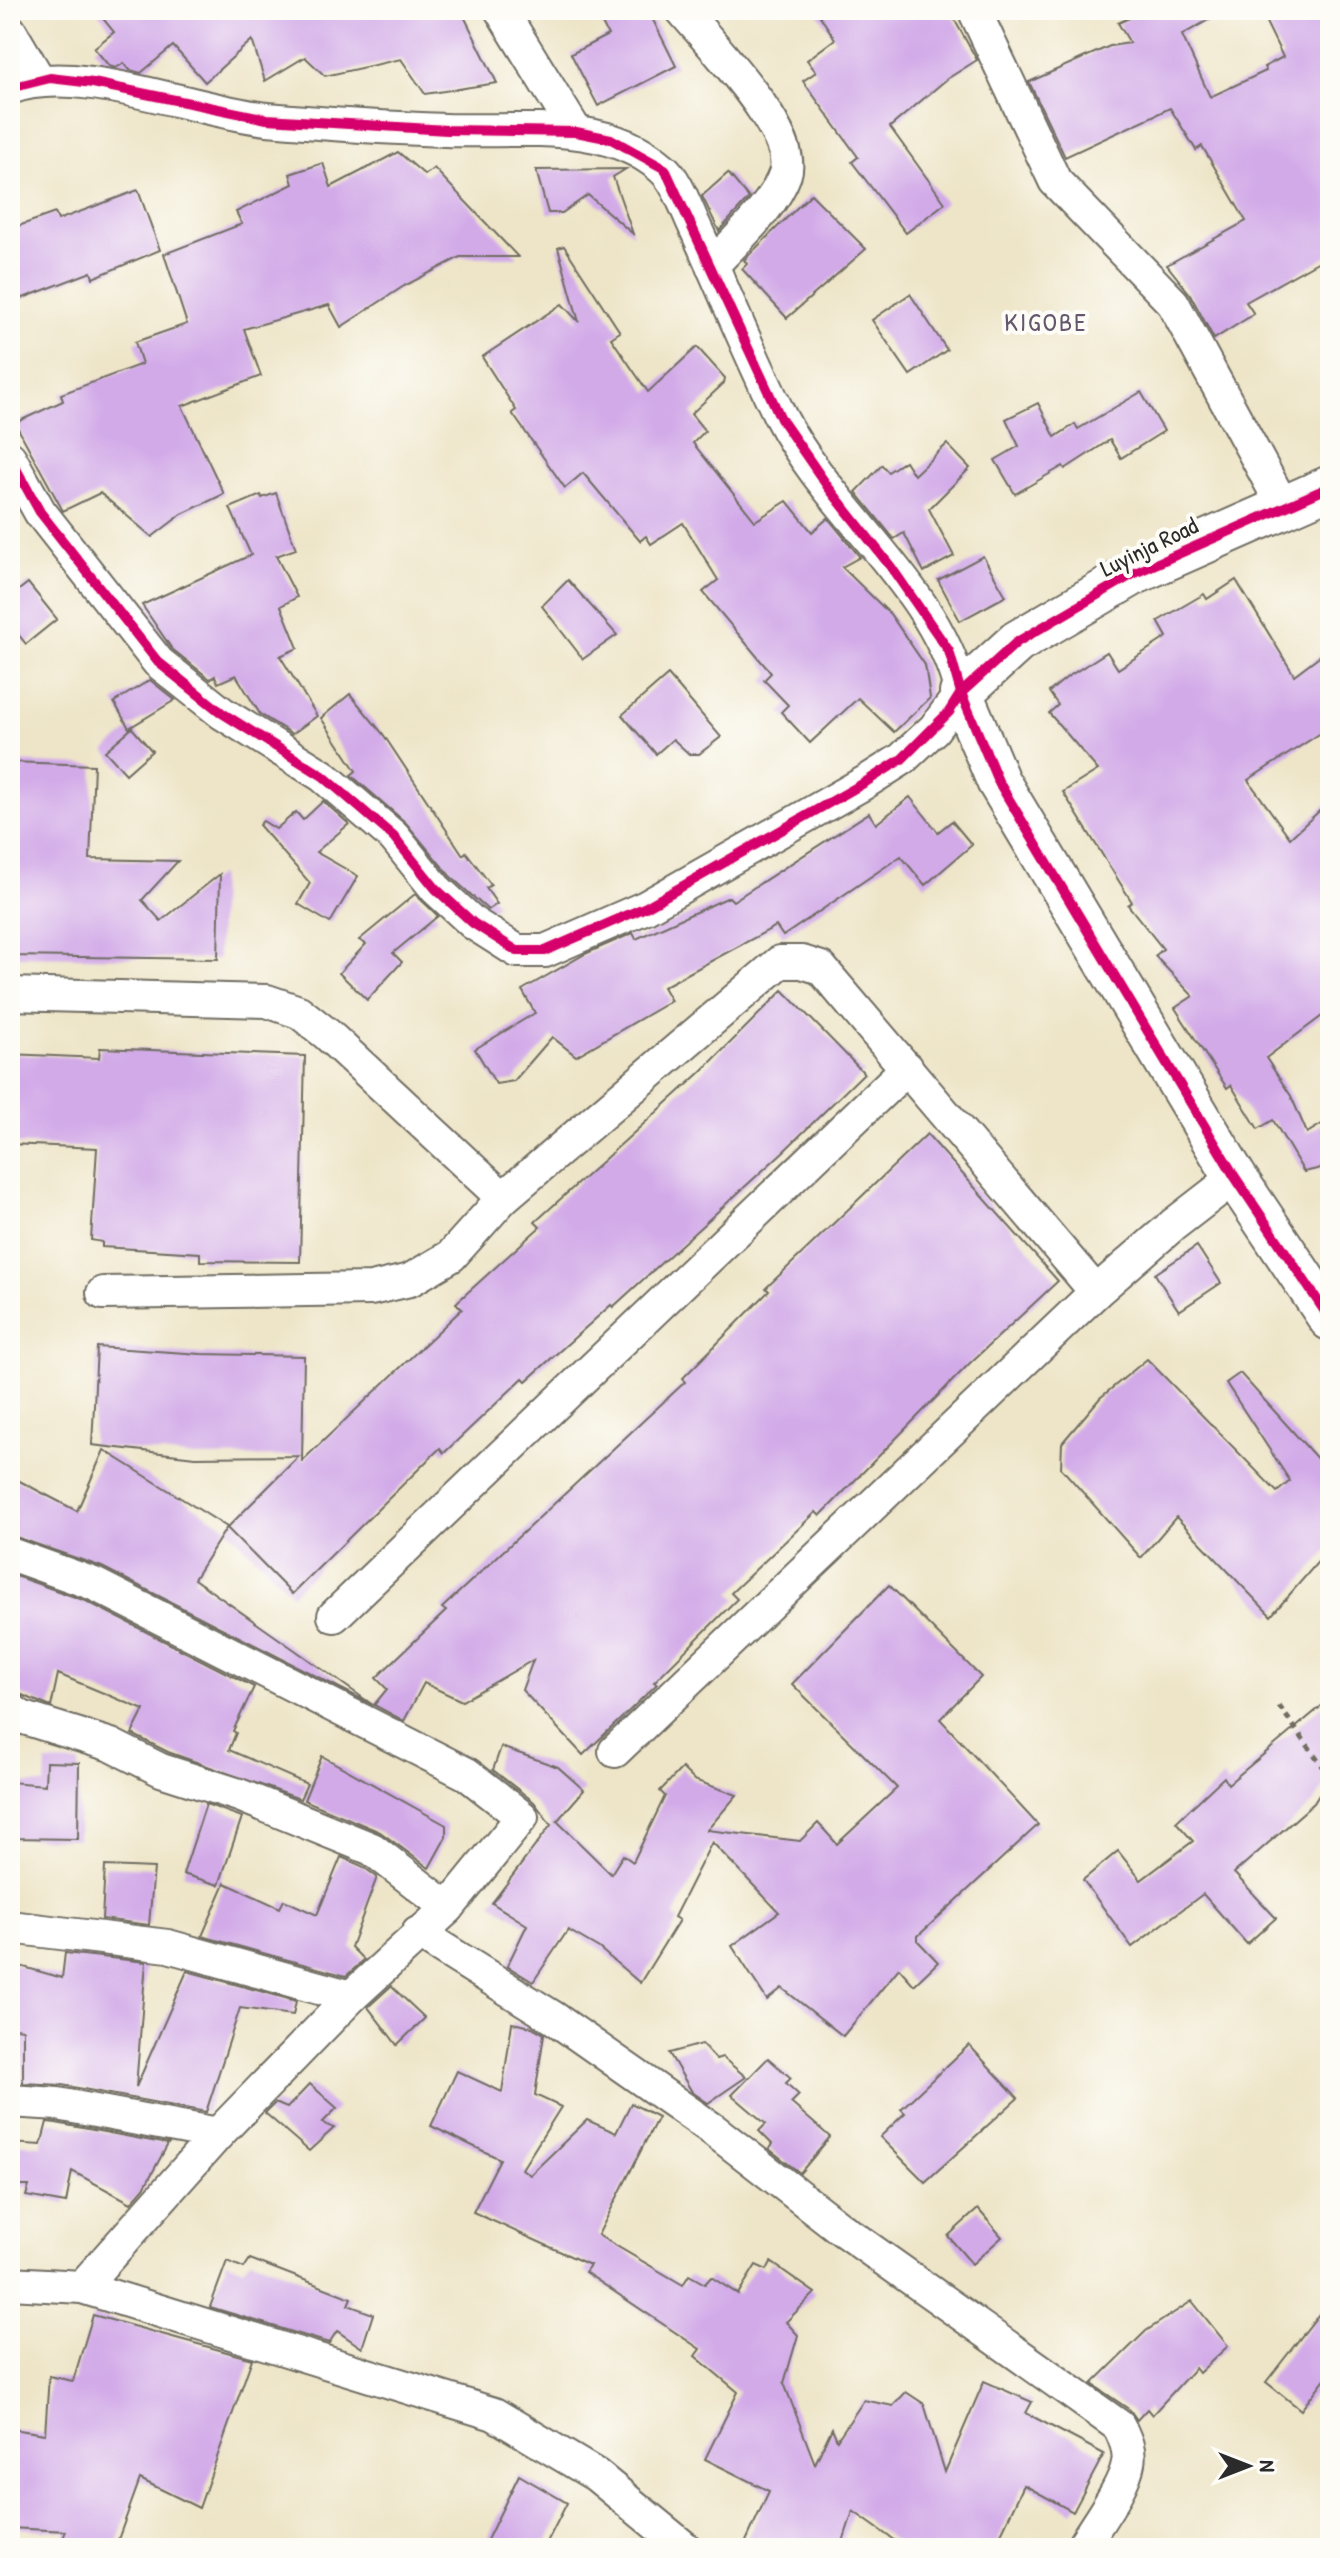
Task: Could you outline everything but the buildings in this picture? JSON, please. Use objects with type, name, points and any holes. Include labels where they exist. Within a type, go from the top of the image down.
[{"type":"street","points":[[501,10],[576,132]]},
{"type":"street","points":[[682,10],[726,62],[778,133],[786,151],[786,170],[777,191],[712,266]]},
{"type":"street","points":[[976,14],[1055,181],[1173,303],[1283,506]]},
{"type":"street","points":[[10,31],[24,84],[93,83],[267,119],[447,130],[576,132],[611,139],[665,169],[781,419],[949,651],[961,693],[998,781],[1235,1177],[1330,1319]]},
{"type":"street","points":[[10,458],[49,525],[158,662],[222,713],[323,776],[394,837],[436,889],[473,923],[517,951],[545,951],[646,907],[864,783],[902,759],[934,729],[961,693]]},
{"type":"street","name":"Luyinja Road","points":[[961,693],[1017,642],[1135,573],[1330,487]]},
{"type":"street","points":[[103,1293],[371,1289],[410,1280],[451,1256],[503,1198],[780,962],[802,962],[821,968],[1096,1292]]},
{"type":"street","points":[[10,994],[267,1001],[299,1012],[328,1035],[503,1198]]},
{"type":"street","points":[[334,1616],[907,1068]]},
{"type":"street","points":[[615,1751],[1096,1292],[1235,1177]]},
{"type":"street","points":[[10,1554],[94,1584],[439,1759],[467,1774],[522,1817],[448,1908],[351,1997],[218,2134],[82,2287]]},
{"type":"street","points":[[10,1709],[21,1717],[111,1745],[161,1770],[239,1795],[372,1849],[448,1908]]},
{"type":"street","points":[[10,1927],[168,1946],[351,1997]]},
{"type":"street","points":[[418,1933],[554,2018],[698,2119],[840,2228],[1119,2426],[1127,2442],[1129,2461],[1124,2477],[1082,2548]]},
{"type":"street","points":[[10,2101],[58,2104],[218,2134]]},
{"type":"street","points":[[10,2283],[82,2287],[494,2414],[596,2475],[685,2548]]},
{"type":"path","points":[[1279,1706],[1330,1776]]},
{"type":"cycle path","points":[[10,88],[50,78],[93,83],[267,119],[447,130],[576,132],[611,139],[665,169],[781,419],[949,651],[961,693],[998,781],[1235,1177],[1330,1319]]},
{"type":"cycle path","points":[[10,458],[40,512],[158,662],[222,713],[323,776],[394,837],[436,889],[473,923],[517,951],[545,951],[646,907],[864,783],[902,759],[949,712],[961,693],[1017,642],[1135,573],[1330,487]]},
{"type":"district","name":"KIGOBE","points":[[1046,322]]}]
